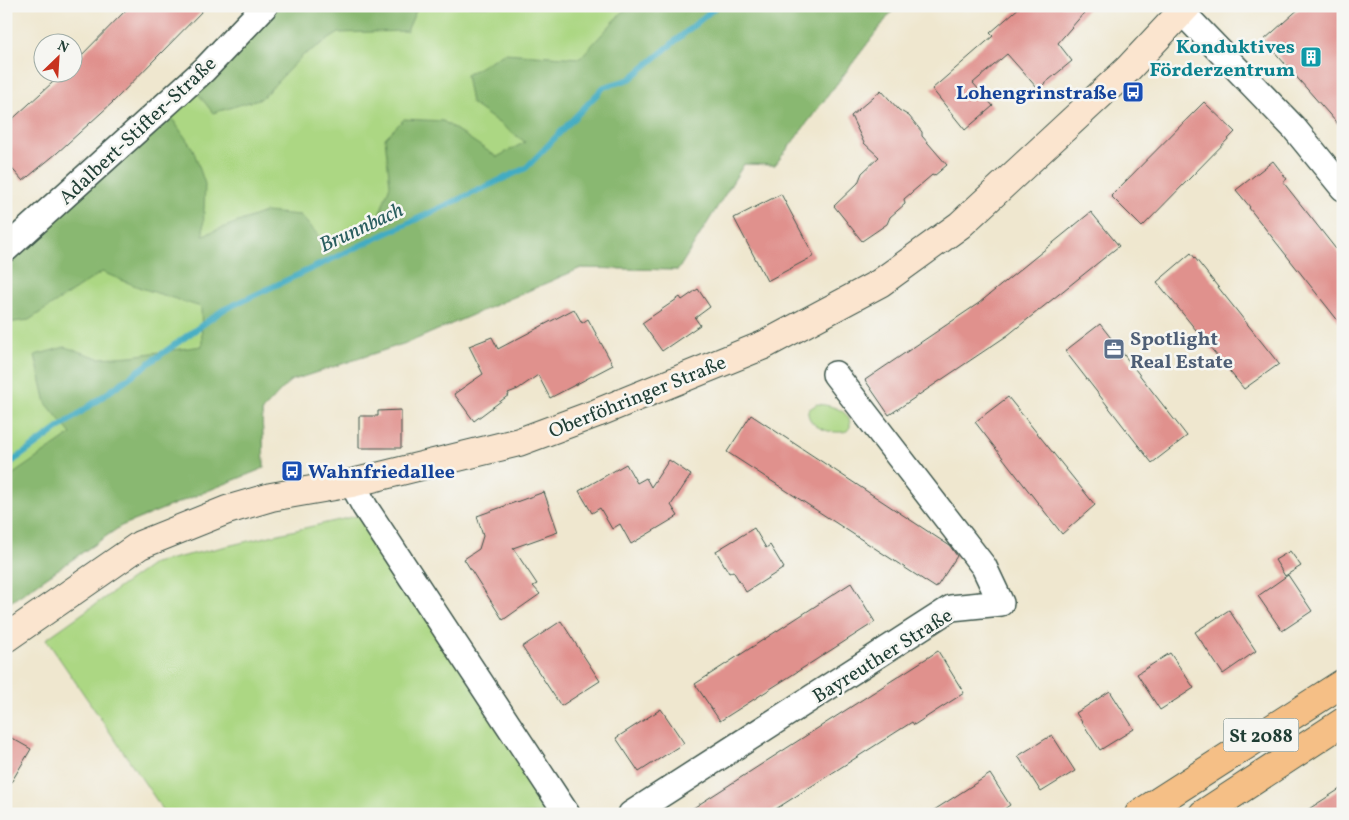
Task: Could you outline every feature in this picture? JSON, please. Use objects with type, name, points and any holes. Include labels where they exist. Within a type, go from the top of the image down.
[{"type":"main road","name":"Oberföhringer Straße","points":[[6,638],[140,545],[227,510],[271,497],[352,483],[519,442],[597,413],[764,345],[880,283],[960,225],[1127,70],[1184,9]]},
{"type":"main road","name":"St 2088","points":[[1139,814],[1343,683]]},
{"type":"main road","name":"St 2088","points":[[1203,814],[1343,722]]},
{"type":"street","name":"Adalbert-Stifter-Straße","points":[[6,250],[204,70],[265,6]]},
{"type":"street","points":[[1184,9],[1294,128],[1343,188]]},
{"type":"street","name":"Bayreuther Straße","points":[[631,814],[951,608],[1001,603],[984,567],[835,374]]},
{"type":"street","points":[[352,483],[370,516],[567,814]]},
{"type":"green space","points":[[278,6],[896,6],[775,165],[744,164],[678,270],[581,268],[412,341],[290,381],[262,411],[264,468],[121,526],[6,605],[6,260],[196,91]]},
{"type":"green space","points":[[278,6],[418,6],[407,31],[339,33],[302,56],[262,98],[213,113],[196,91]]},
{"type":"green space","points":[[628,6],[896,6],[775,165],[744,164],[678,270],[581,268],[412,341],[290,381],[262,411],[264,468],[121,526],[6,605],[6,479],[71,434],[46,403],[35,355],[65,347],[99,358],[131,356],[202,346],[201,307],[141,288],[102,272],[29,320],[6,323],[6,260],[171,117],[193,149],[205,184],[203,235],[265,212],[300,215],[328,246],[378,218],[390,185],[385,138],[404,119],[443,121],[497,157],[525,142],[471,103],[466,75],[504,53],[580,58]]},
{"type":"green space","points":[[817,404],[834,407],[848,416],[850,427],[847,431],[828,431],[816,426],[811,421],[808,410]]},
{"type":"green space","points":[[365,514],[561,814],[166,814],[46,639],[154,563]]},
{"type":"building","points":[[130,6],[207,6],[112,103],[23,181],[6,162],[6,125],[53,82],[82,82],[82,55]]},
{"type":"building","points":[[1021,6],[1090,6],[1058,43],[1072,61],[1038,89],[1007,54],[973,83],[993,106],[965,130],[932,89],[993,36],[990,33]]},
{"type":"building","name":"Konduktives Förderzentrum","points":[[1302,6],[1343,6],[1343,130],[1264,40]]},
{"type":"building","points":[[881,90],[899,110],[909,116],[922,132],[922,136],[947,165],[904,199],[905,204],[890,217],[887,224],[862,241],[834,206],[858,183],[862,173],[879,157],[864,143],[851,116]]},
{"type":"building","points":[[1204,102],[1235,132],[1142,227],[1111,196]]},
{"type":"building","points":[[1273,161],[1287,179],[1283,182],[1343,258],[1343,327],[1236,190]]},
{"type":"building","points":[[781,194],[814,256],[767,281],[734,218]]},
{"type":"building","points":[[1091,212],[1119,246],[1008,335],[889,415],[865,380],[979,303]]},
{"type":"building","points":[[1191,253],[1279,364],[1244,389],[1157,282]]},
{"type":"building","points":[[698,289],[710,307],[695,318],[700,325],[662,351],[642,323],[680,297],[682,300]]},
{"type":"building","points":[[574,309],[582,323],[588,319],[613,365],[550,398],[538,375],[518,389],[508,393],[509,395],[474,421],[454,394],[483,374],[469,346],[492,337],[498,349]]},
{"type":"building","points":[[1100,324],[1187,436],[1152,463],[1065,351]]},
{"type":"building","points":[[1008,397],[1095,505],[1062,534],[975,422]]},
{"type":"building","points":[[401,410],[401,448],[359,448],[359,416],[378,416],[378,411]]},
{"type":"building","points":[[751,415],[950,546],[957,556],[936,588],[727,452]]},
{"type":"building","points":[[669,460],[691,475],[671,505],[678,516],[631,544],[620,524],[612,529],[600,508],[592,513],[579,491],[626,464],[637,483],[646,478],[651,487]]},
{"type":"building","points":[[544,492],[558,532],[513,548],[537,584],[533,586],[540,594],[503,620],[464,559],[479,549],[483,536],[477,516]]},
{"type":"building","points":[[754,528],[766,548],[770,545],[784,568],[746,592],[733,571],[729,573],[716,551]]},
{"type":"building","points":[[1290,551],[1301,566],[1285,576],[1275,560]]},
{"type":"building","points":[[1288,575],[1312,611],[1282,631],[1258,596]]},
{"type":"building","points":[[851,583],[875,622],[720,721],[695,684]]},
{"type":"building","points":[[1229,610],[1256,651],[1223,674],[1195,632]]},
{"type":"building","points":[[561,621],[600,681],[561,706],[522,647]]},
{"type":"building","points":[[938,651],[964,693],[914,725],[912,722],[768,814],[684,814]]},
{"type":"building","points":[[1170,653],[1194,688],[1160,710],[1137,674]]},
{"type":"building","points":[[1110,691],[1134,729],[1100,750],[1076,713]]},
{"type":"building","points":[[661,709],[684,743],[639,772],[616,738]]},
{"type":"building","points":[[6,735],[31,749],[6,791]]},
{"type":"building","points":[[1052,735],[1075,771],[1041,792],[1018,756]]},
{"type":"building","points":[[990,774],[1010,805],[997,814],[928,814]]},
{"type":"building","points":[[1343,787],[1343,814],[1301,814]]},
{"type":"waterway","name":"Brunnbach","points":[[6,466],[223,310],[526,168],[604,87],[630,79],[717,6]]},
{"type":"place","name":"Konduktives Förderzentrum","points":[[1311,57]]},
{"type":"place","name":"Lohengrinstraße","points":[[1133,92]]},
{"type":"place","name":"Spotlight Real Estate","points":[[1114,349]]},
{"type":"place","name":"Wahnfriedallee","points":[[292,471]]}]
